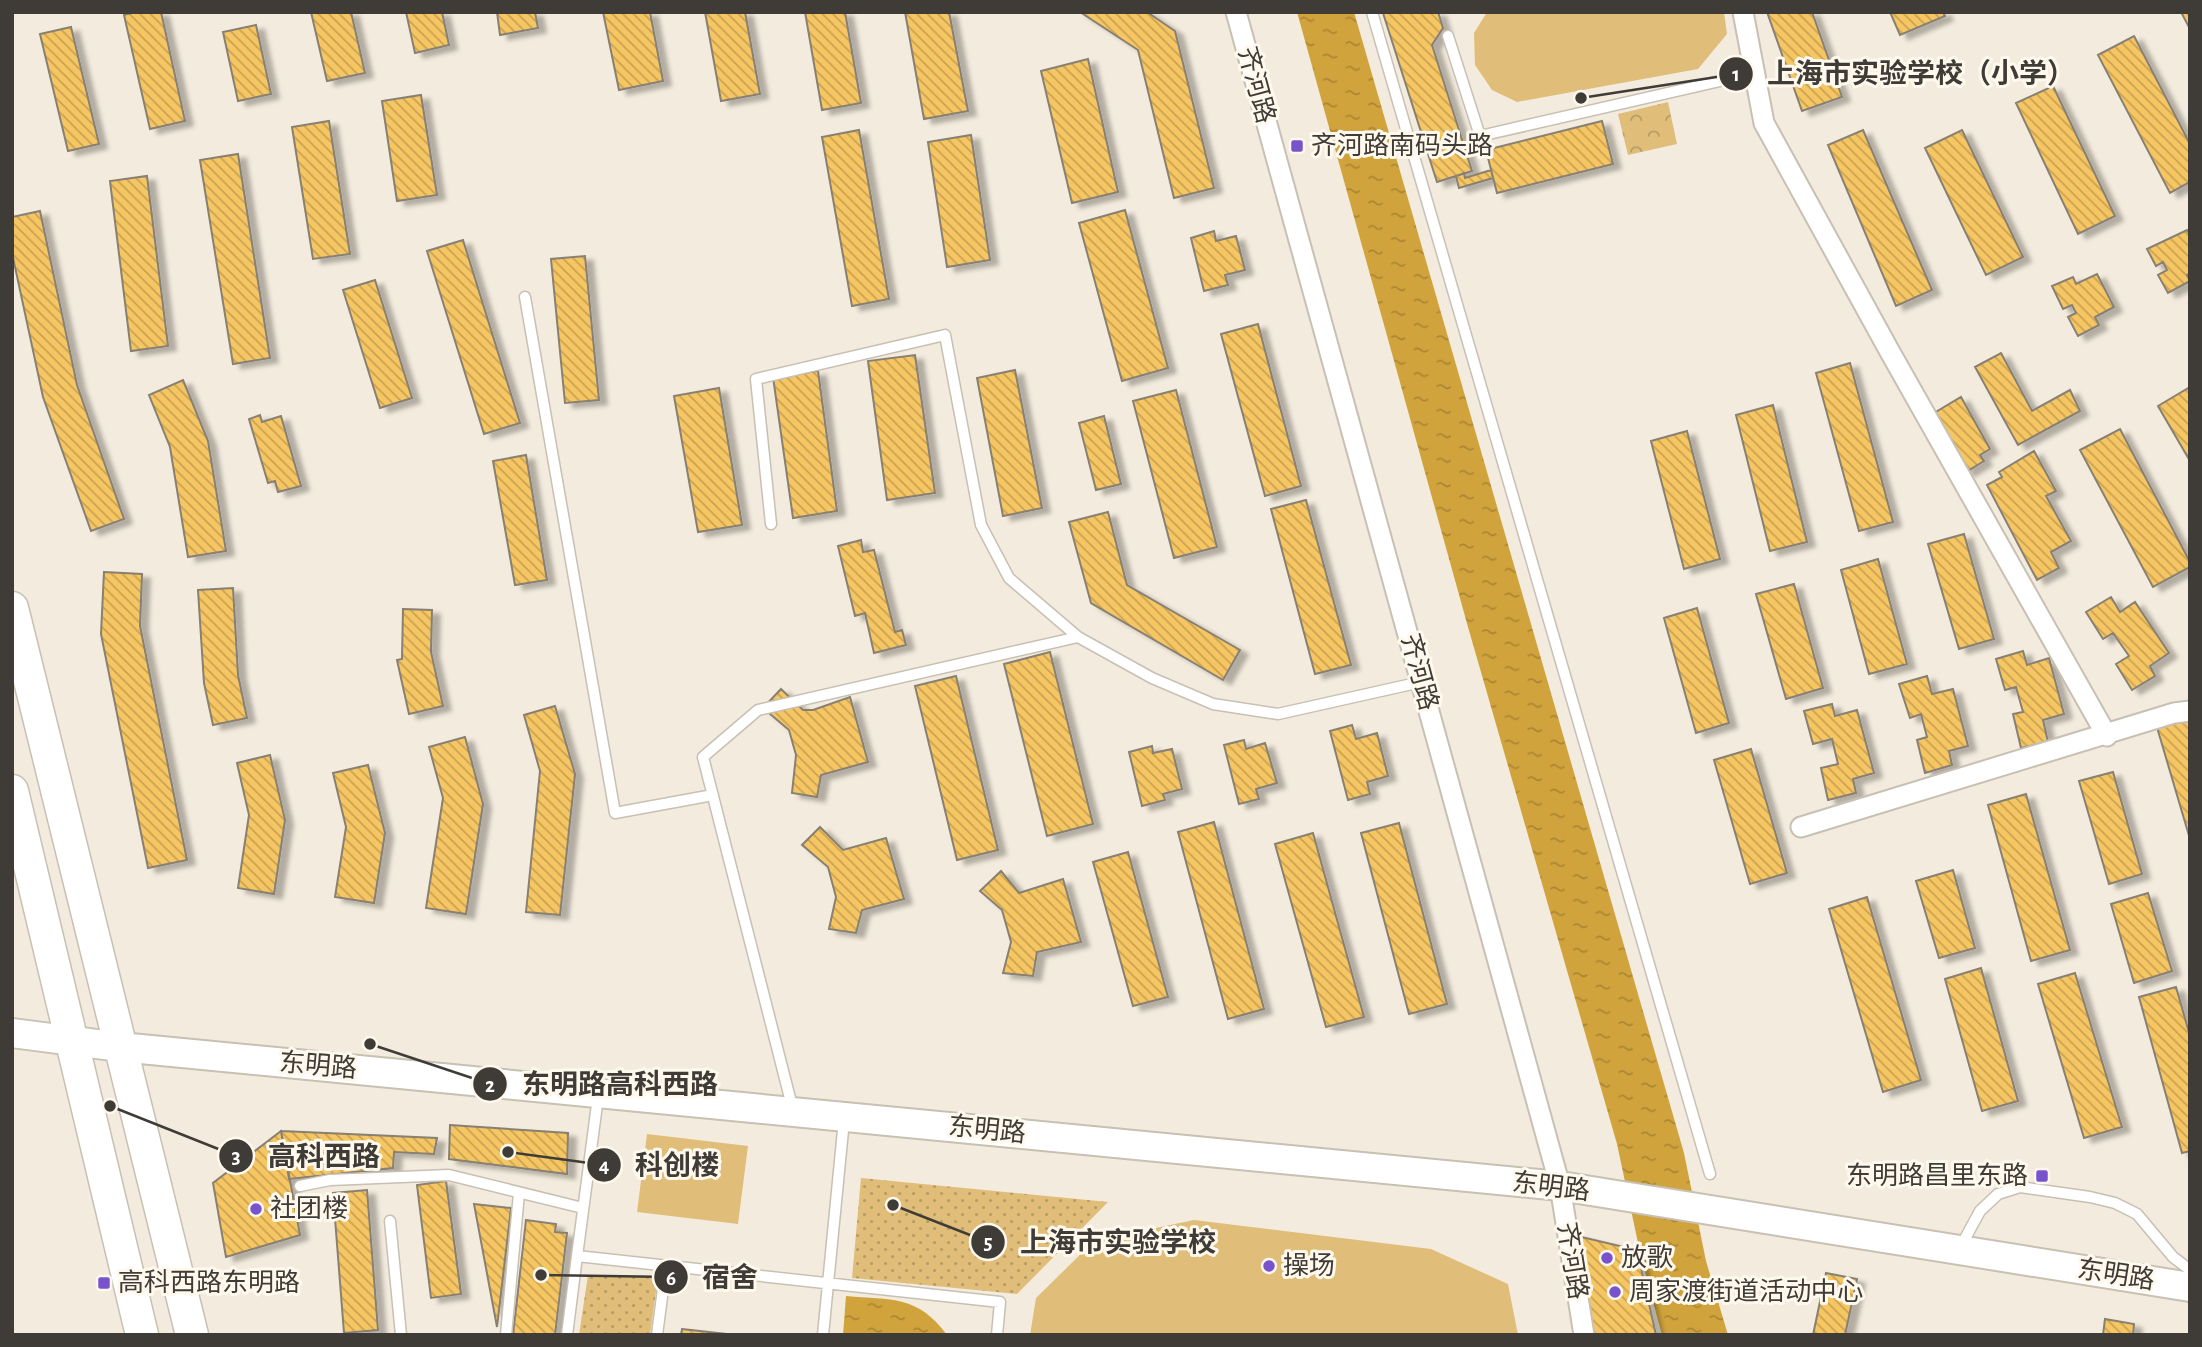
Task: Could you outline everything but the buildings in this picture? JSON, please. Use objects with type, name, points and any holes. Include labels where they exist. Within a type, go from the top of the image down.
[{"type":"main road","points":[[12,608],[192,1335]]},
{"type":"main road","points":[[12,791],[142,1335]]},
{"type":"main road","name":"东明路","points":[[12,1033],[120,1047],[1560,1186],[2190,1287]]},
{"type":"street","name":"齐河路","points":[[1236,12],[1560,1186],[1584,1335]]},
{"type":"street","points":[[1743,12],[1764,123],[2107,736]]},
{"type":"street","points":[[1801,827],[2107,736],[2174,713],[2190,711]]},
{"type":"lane","points":[[1372,12],[1710,1174]]},
{"type":"lane","points":[[1447,36],[1480,136],[1755,73]]},
{"type":"lane","points":[[525,297],[615,813],[713,794]]},
{"type":"lane","points":[[771,524],[756,379],[945,335],[981,525],[1009,578],[1078,637],[1152,678],[1213,704],[1278,713],[1422,682]]},
{"type":"lane","points":[[793,1111],[703,757],[758,710],[1078,637]]},
{"type":"lane","points":[[567,1335],[599,1093]]},
{"type":"lane","points":[[823,1335],[844,1116]]},
{"type":"lane","points":[[300,1186],[331,1180],[449,1175],[583,1208]]},
{"type":"lane","name":"东明路","points":[[1959,1250],[1980,1211],[1998,1194],[2020,1187],[2115,1203],[2137,1214],[2173,1257],[2190,1270]]},
{"type":"lane","points":[[506,1335],[519,1193]]},
{"type":"lane","points":[[390,1221],[401,1335]]},
{"type":"lane","points":[[577,1256],[1000,1302],[997,1335]]},
{"type":"lane","points":[[657,1335],[666,1266]]},
{"type":"green space","points":[[1487,12],[1724,12],[1727,34],[1698,69],[1517,102],[1492,90],[1475,65],[1474,33]]},
{"type":"green space","points":[[1668,102],[1677,144],[1628,155],[1618,114]]},
{"type":"green space","points":[[647,1134],[748,1146],[738,1224],[637,1212]]},
{"type":"green space","points":[[861,1178],[1108,1202],[1017,1294],[852,1278]]},
{"type":"green space","name":"操场","points":[[1194,1220],[1431,1249],[1508,1284],[1518,1335],[1030,1335],[1036,1298],[1094,1241]]},
{"type":"green space","points":[[588,1275],[658,1277],[650,1335],[579,1335]]},
{"type":"water","points":[[1297,12],[1354,12],[1684,1153],[1706,1261],[1728,1335],[1662,1335],[1641,1257],[1617,1144],[1468,627]]},
{"type":"water","points":[[846,1296],[890,1300],[914,1306],[936,1322],[947,1335],[843,1335]]},
{"type":"place","name":"上海市实验学校（小学）","points":[[1581,98]]},
{"type":"place","name":"齐河路南码头路","points":[[1297,146]]},
{"type":"place","name":"东明路高科西路","points":[[370,1044]]},
{"type":"place","name":"高科西路","points":[[110,1106]]},
{"type":"place","name":"科创楼","points":[[508,1152]]},
{"type":"place","name":"东明路昌里东路","points":[[2042,1176]]},
{"type":"place","name":"上海市实验学校","points":[[893,1205]]},
{"type":"place","name":"社团楼","points":[[256,1209]]},
{"type":"place","name":"放歌","points":[[1607,1258]]},
{"type":"place","name":"操场","points":[[1269,1266]]},
{"type":"place","name":"宿舍","points":[[541,1275]]},
{"type":"place","name":"高科西路东明路","points":[[104,1283]]},
{"type":"place","name":"周家渡街道活动中心","points":[[1615,1292]]}]
